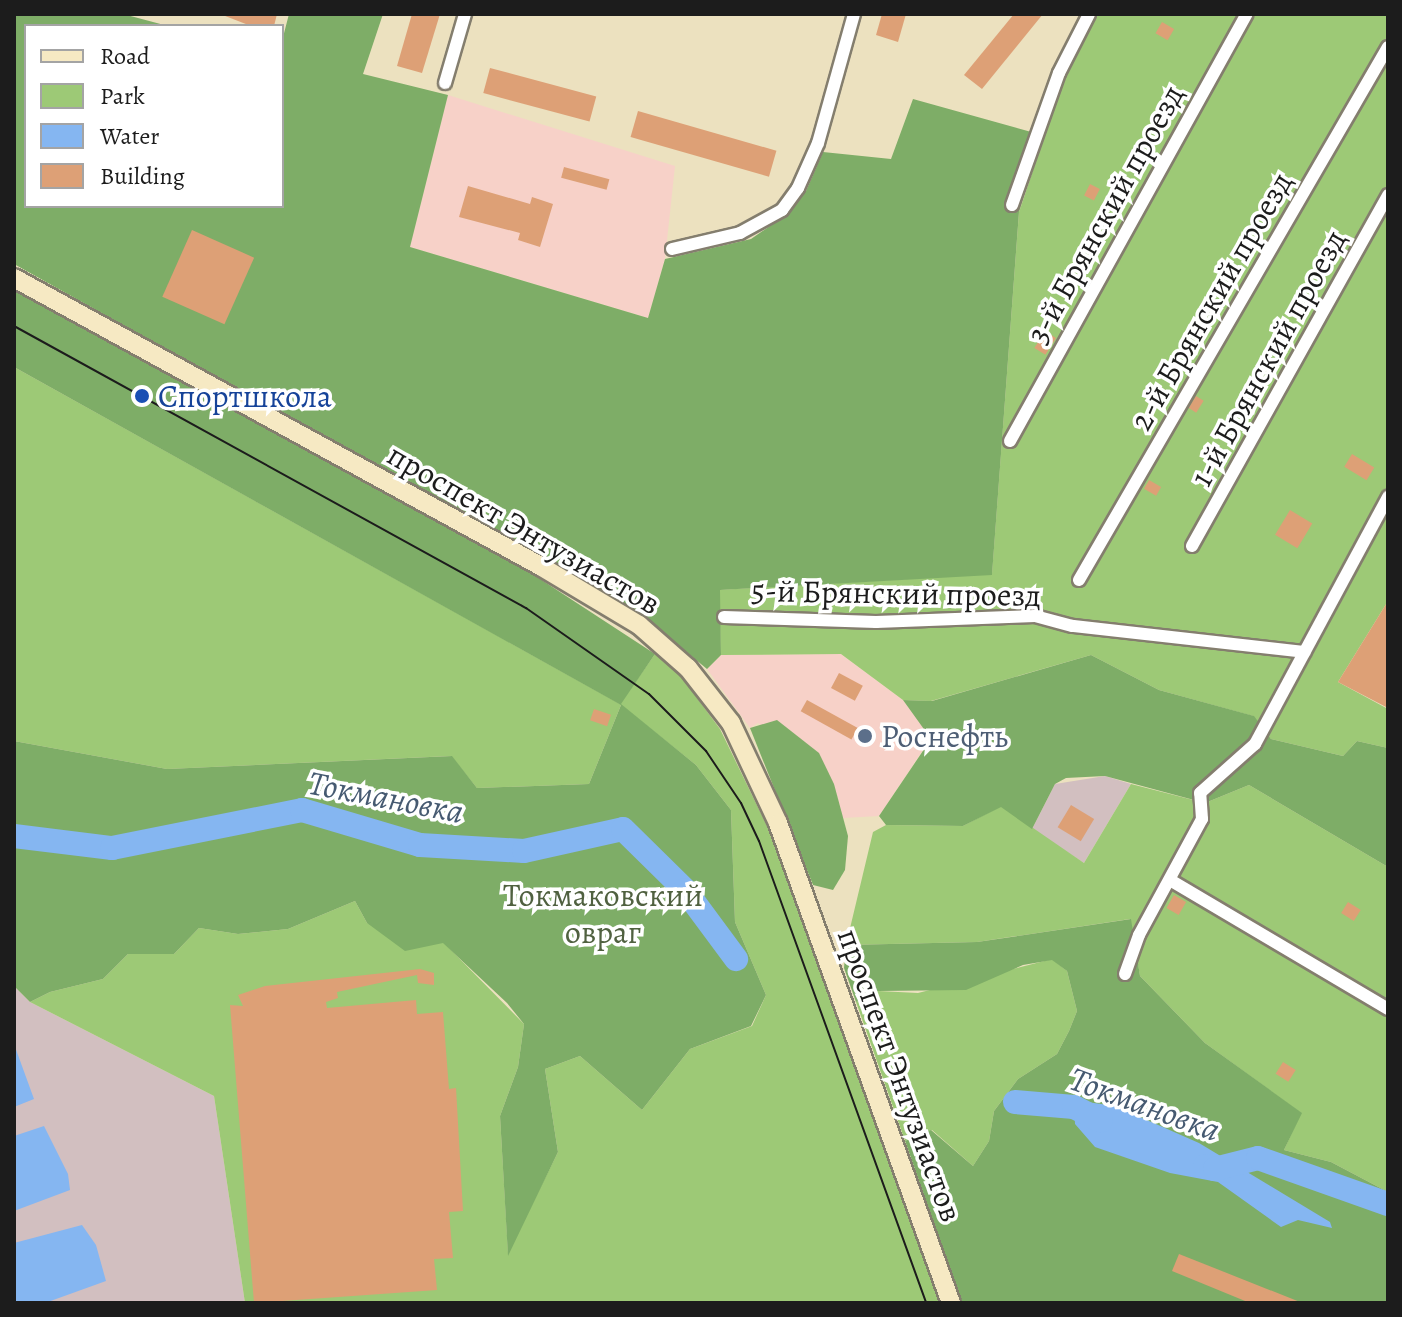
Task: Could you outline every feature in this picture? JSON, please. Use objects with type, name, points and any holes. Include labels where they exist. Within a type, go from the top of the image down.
[{"type":"street","points":[[445,83],[465,14]]},
{"type":"street","points":[[672,249],[761,224],[782,210],[798,188],[818,143],[854,14]]},
{"type":"street","points":[[1012,205],[1059,73],[1089,14]]},
{"type":"street","name":"3-й Брянский проезд","points":[[1010,441],[1247,14]]},
{"type":"street","name":"2-й Брянский проезд","points":[[1079,580],[1388,47]]},
{"type":"street","name":"1-й Брянский проезд","points":[[1192,546],[1388,195]]},
{"type":"street","name":"проспект Энтузиастов","points":[[14,278],[542,567],[639,625],[688,668],[731,723],[778,823],[951,1303]]},
{"type":"street","points":[[1125,974],[1202,819],[1200,793],[1255,744],[1388,497]]},
{"type":"street","name":"5-й Брянский проезд","points":[[724,617],[876,622],[1035,616],[1073,626],[1305,652]]},
{"type":"street","points":[[1170,880],[1388,1009]]},
{"type":"shaded area","points":[[448,95],[675,166],[665,259],[648,318],[410,247]]},
{"type":"shaded area","name":"Роснефть","points":[[841,654],[903,700],[931,738],[879,816],[843,818],[834,784],[758,723],[750,728],[707,669],[721,655]]},
{"type":"shaded area","points":[[1105,776],[1131,784],[1084,863],[1032,829],[1055,784]]},
{"type":"shaded area","points":[[14,986],[30,1002],[214,1096],[245,1303],[14,1303]]},
{"type":"green space","points":[[14,14],[123,14],[160,24],[24,24],[24,208],[284,208],[284,33],[289,14],[383,14],[363,74],[448,95],[410,247],[648,318],[665,259],[751,239],[786,215],[806,191],[823,152],[891,159],[913,99],[1042,135],[1019,212],[992,575],[720,590],[721,655],[707,669],[643,616],[14,264]]},
{"type":"green space","points":[[1095,14],[1388,14],[1388,601],[1338,682],[1388,709],[1388,748],[1357,741],[1343,756],[1271,739],[1253,716],[1159,690],[1091,655],[931,701],[903,700],[841,654],[721,655],[719,590],[992,574],[1019,212],[1066,72]]},
{"type":"green space","name":"Токмаковский овраг","points":[[14,287],[537,577],[655,654],[621,704],[696,765],[731,810],[735,922],[766,995],[751,1026],[690,1049],[642,1110],[580,1056],[545,1069],[558,1152],[508,1256],[500,1116],[518,1067],[524,1024],[507,1003],[443,943],[405,951],[367,923],[355,901],[288,929],[238,934],[199,928],[174,954],[128,954],[103,979],[50,992],[30,1002],[14,986],[14,741],[167,769],[452,756],[477,788],[589,784],[621,705],[14,367]]},
{"type":"green space","points":[[14,367],[620,704],[655,654],[680,675],[720,729],[767,826],[942,1303],[245,1303],[214,1096],[30,1002],[50,992],[103,979],[128,954],[174,954],[199,928],[238,934],[288,929],[355,901],[367,923],[443,942],[524,1024],[518,1067],[500,1116],[508,1253],[558,1152],[545,1069],[580,1056],[642,1110],[690,1049],[752,1026],[766,995],[735,922],[731,810],[696,765],[621,705],[589,784],[477,788],[451,756],[167,769],[14,741]]},
{"type":"green space","points":[[1091,655],[1159,690],[1254,716],[1271,739],[1343,756],[1357,741],[1388,748],[1388,867],[1249,785],[1205,803],[1105,776],[1066,778],[1055,784],[1032,829],[1001,807],[963,826],[886,825],[879,816],[931,739],[903,700],[932,701]]},
{"type":"green space","points":[[777,720],[819,753],[834,784],[848,836],[845,870],[833,890],[813,885],[750,728]]},
{"type":"green space","points":[[1131,784],[1205,803],[1249,785],[1388,867],[1388,1192],[1331,1162],[1284,1150],[1301,1113],[1205,1043],[1140,976],[1130,919],[977,942],[846,945],[873,832],[886,825],[963,826],[1001,806],[1084,863]]},
{"type":"green space","points":[[1131,919],[1140,976],[1205,1043],[1302,1113],[1284,1150],[1331,1162],[1388,1192],[1388,1303],[962,1303],[905,1141],[931,1130],[973,1166],[989,1141],[994,1111],[1018,1079],[1057,1054],[1069,1031],[1077,1011],[1067,971],[1052,960],[1023,965],[966,990],[878,991],[856,1002],[844,968],[846,945],[977,942]]},
{"type":"green space","points":[[1052,959],[1067,971],[1077,1011],[1057,1054],[1018,1079],[994,1111],[989,1141],[973,1166],[932,1130],[905,1141],[856,1002],[878,991],[918,993]]},
{"type":"water","points":[[14,1044],[34,1099],[14,1107]]},
{"type":"water","points":[[1080,1101],[1115,1106],[1199,1143],[1330,1222],[1332,1228],[1298,1220],[1281,1227],[1218,1182],[1170,1173],[1095,1147],[1075,1124],[1074,1107]]},
{"type":"water","points":[[44,1126],[68,1174],[70,1190],[14,1211],[14,1136]]},
{"type":"water","points":[[82,1225],[96,1245],[106,1281],[45,1303],[14,1303],[14,1243]]},
{"type":"building","points":[[220,14],[277,14],[274,24],[246,24]]},
{"type":"building","points":[[412,14],[440,14],[422,73],[397,66]]},
{"type":"building","points":[[882,14],[906,14],[898,42],[876,35]]},
{"type":"building","points":[[1014,14],[1043,14],[982,89],[964,75]]},
{"type":"building","points":[[1162,22],[1174,29],[1168,40],[1156,33]]},
{"type":"building","points":[[490,68],[596,96],[590,122],[483,93]]},
{"type":"building","points":[[638,111],[776,151],[769,177],[631,137]]},
{"type":"building","points":[[564,167],[609,179],[607,190],[561,178]]},
{"type":"building","points":[[1090,184],[1100,189],[1094,201],[1084,196]]},
{"type":"building","points":[[468,186],[530,204],[532,197],[553,204],[540,247],[518,240],[520,233],[459,217]]},
{"type":"building","points":[[192,230],[254,258],[224,324],[162,297]]},
{"type":"building","points":[[1045,331],[1056,338],[1045,355],[1034,348]]},
{"type":"building","points":[[1196,396],[1204,401],[1196,413],[1189,408]]},
{"type":"building","points":[[1352,454],[1374,467],[1367,480],[1344,467]]},
{"type":"building","points":[[1149,480],[1161,487],[1156,496],[1144,489]]},
{"type":"building","points":[[1290,510],[1312,523],[1297,548],[1275,535]]},
{"type":"building","points":[[1388,601],[1388,708],[1338,682]]},
{"type":"building","points":[[839,673],[863,686],[855,701],[831,688]]},
{"type":"building","points":[[807,700],[858,728],[851,739],[801,711]]},
{"type":"building","points":[[594,709],[611,715],[607,726],[590,720]]},
{"type":"building","points":[[1071,805],[1094,819],[1081,841],[1058,827]]},
{"type":"building","points":[[1174,895],[1186,902],[1179,915],[1166,908]]},
{"type":"building","points":[[1348,902],[1361,910],[1354,921],[1341,913]]},
{"type":"building","points":[[420,969],[434,973],[434,985],[418,983],[417,975],[337,992],[338,998],[326,1002],[327,1008],[416,1000],[417,1014],[443,1012],[449,1089],[456,1088],[463,1211],[449,1212],[453,1258],[434,1259],[437,1290],[254,1303],[230,1005],[243,1006],[238,995],[265,986]]},
{"type":"building","points":[[1283,1062],[1296,1070],[1288,1082],[1276,1074]]},
{"type":"building","points":[[1179,1254],[1300,1303],[1250,1303],[1172,1271]]},
{"type":"waterway","name":"Токмановка","points":[[14,836],[112,848],[302,810],[420,845],[524,851],[623,829],[685,890],[736,959]]},
{"type":"waterway","name":"Токмановка","points":[[1015,1102],[1074,1107],[1101,1121]]},
{"type":"waterway","name":"Токмановка","points":[[1205,1166],[1215,1169],[1258,1158],[1388,1204]]},
{"type":"tram line","points":[[14,326],[526,608],[649,694],[706,751],[741,803],[759,841],[926,1303]]},
{"type":"place","name":"Спортшкола","points":[[142,396]]},
{"type":"place","name":"Роснефть","points":[[865,736]]}]
